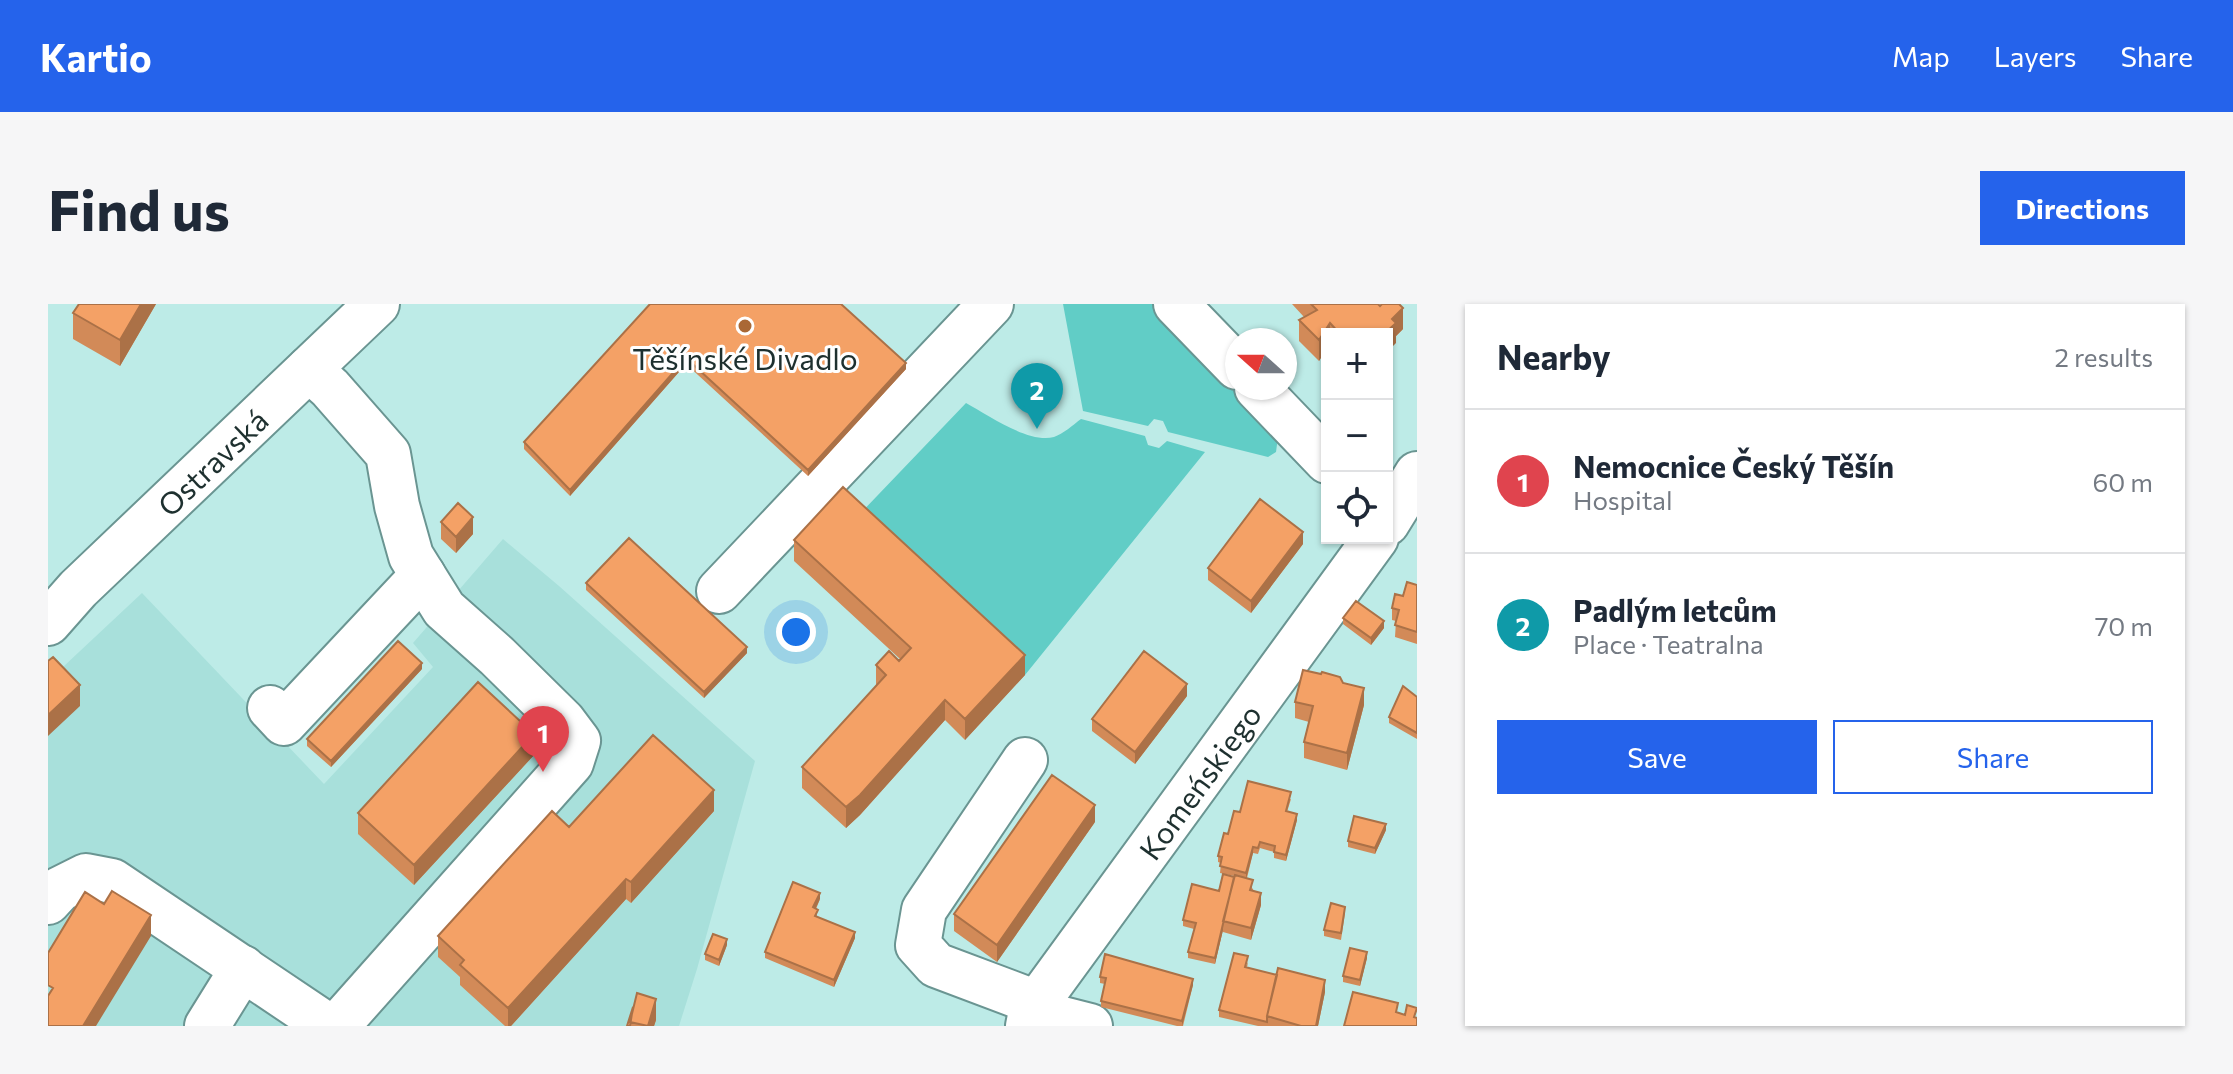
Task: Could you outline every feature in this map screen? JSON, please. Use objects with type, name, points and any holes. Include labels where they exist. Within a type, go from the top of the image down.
[{"type":"street","name":"Ostravská","points":[[48,623],[78,589],[377,304]]},
{"type":"street","points":[[719,591],[991,304]]},
{"type":"street","points":[[1176,304],[1225,355]]},
{"type":"street","points":[[309,369],[330,388],[388,454],[397,506],[411,556],[444,609],[563,721],[578,741],[571,763],[337,1026]]},
{"type":"street","points":[[1269,400],[1321,455]]},
{"type":"street","points":[[1393,513],[1417,474]]},
{"type":"street","points":[[1393,527],[1417,545]]},
{"type":"street","name":"Komeńskiego","points":[[1032,1013],[1372,544]]},
{"type":"street","points":[[270,708],[284,723],[423,575]]},
{"type":"street","points":[[1025,760],[924,910],[918,945],[936,965],[1032,1013],[1090,1026]]},
{"type":"street","points":[[48,902],[60,889],[86,876],[112,881],[328,1026]]},
{"type":"street","points":[[207,1026],[243,968]]},
{"type":"shaded area","points":[[1063,304],[1152,304],[1225,381],[1225,400],[1243,400],[1278,437],[1276,452],[1268,457],[1168,432],[1163,421],[1154,419],[1148,426],[1083,411]]},
{"type":"shaded area","points":[[966,403],[1009,427],[1033,436],[1054,437],[1081,419],[1145,436],[1148,445],[1159,448],[1167,441],[1205,452],[1025,675],[855,519]]},
{"type":"shaded area","points":[[503,539],[755,761],[679,1026],[48,1026],[48,681],[142,593],[324,784],[433,667],[413,643]]},
{"type":"building","points":[[79,304],[141,304],[120,340],[73,313]]},
{"type":"building","points":[[650,304],[841,304],[906,363],[808,470],[686,358],[570,490],[524,442]]},
{"type":"building","points":[[1311,304],[1399,304],[1403,308],[1392,319],[1396,323],[1391,328],[1335,328],[1330,323],[1327,328],[1321,328],[1319,340],[1299,320],[1317,310]]},
{"type":"building","points":[[843,487],[1025,655],[965,719],[945,700],[846,807],[802,767],[886,675],[876,665],[889,651],[899,661],[911,648],[794,540]]},
{"type":"building","points":[[1260,499],[1303,532],[1251,601],[1208,568]]},
{"type":"building","points":[[458,503],[473,517],[456,537],[441,522]]},
{"type":"building","points":[[629,538],[747,647],[704,692],[586,583]]},
{"type":"building","points":[[1407,582],[1417,585],[1417,632],[1395,625],[1399,610],[1392,608],[1395,594],[1403,596]]},
{"type":"building","points":[[1356,601],[1384,621],[1371,638],[1343,618]]},
{"type":"building","points":[[398,641],[422,663],[331,761],[307,739]]},
{"type":"building","points":[[1144,651],[1187,684],[1135,752],[1092,719]]},
{"type":"building","points":[[53,657],[80,685],[48,715],[48,661]]},
{"type":"building","points":[[1303,670],[1340,677],[1343,683],[1364,688],[1347,753],[1304,742],[1313,706],[1295,702]]},
{"type":"building","points":[[478,682],[534,734],[414,865],[358,813]]},
{"type":"building","points":[[1403,686],[1417,697],[1417,733],[1389,717]]},
{"type":"building","points":[[653,735],[714,790],[631,882],[626,879],[508,1008],[460,965],[464,960],[438,936],[552,811],[569,827]]},
{"type":"building","points":[[1052,775],[1095,805],[997,945],[954,914]]},
{"type":"building","points":[[1248,781],[1291,792],[1286,811],[1297,814],[1286,855],[1274,852],[1275,846],[1260,842],[1258,848],[1253,847],[1246,873],[1220,866],[1222,857],[1218,856],[1234,811],[1240,812]]},
{"type":"building","points":[[1354,816],[1386,824],[1375,848],[1348,841]]},
{"type":"building","points":[[1223,874],[1234,877],[1215,958],[1188,952],[1196,923],[1183,920],[1192,884],[1219,891]]},
{"type":"building","points":[[1235,875],[1253,880],[1250,890],[1261,893],[1251,928],[1223,921]]},
{"type":"building","points":[[793,882],[820,893],[813,907],[818,910],[815,916],[855,932],[834,980],[765,952]]},
{"type":"building","points":[[112,891],[151,915],[83,1026],[48,1026],[48,996],[53,988],[48,985],[48,953],[85,892],[104,904]]},
{"type":"building","points":[[1331,903],[1345,907],[1341,933],[1324,930]]},
{"type":"building","points":[[713,934],[727,939],[719,960],[705,954]]},
{"type":"building","points":[[1350,948],[1367,952],[1360,980],[1343,976]]},
{"type":"building","points":[[1234,953],[1248,956],[1245,967],[1277,975],[1267,1022],[1219,1010]]},
{"type":"building","points":[[1105,954],[1193,979],[1182,1021],[1101,1001],[1106,978],[1100,977]]},
{"type":"building","points":[[1278,968],[1325,980],[1316,1026],[1301,1026],[1267,1016]]},
{"type":"building","points":[[1353,992],[1398,1003],[1396,1012],[1405,1015],[1407,1005],[1417,1008],[1414,1017],[1417,1018],[1417,1026],[1344,1026]]},
{"type":"building","points":[[637,993],[656,999],[648,1026],[630,1022]]},
{"type":"place","name":"Těšínské Divadlo","points":[[745,326]]},
{"type":"place","name":"Padlým letcům","points":[[1037,429]]},
{"type":"place","name":"Nemocnice Český Těšín","points":[[543,772]]}]
